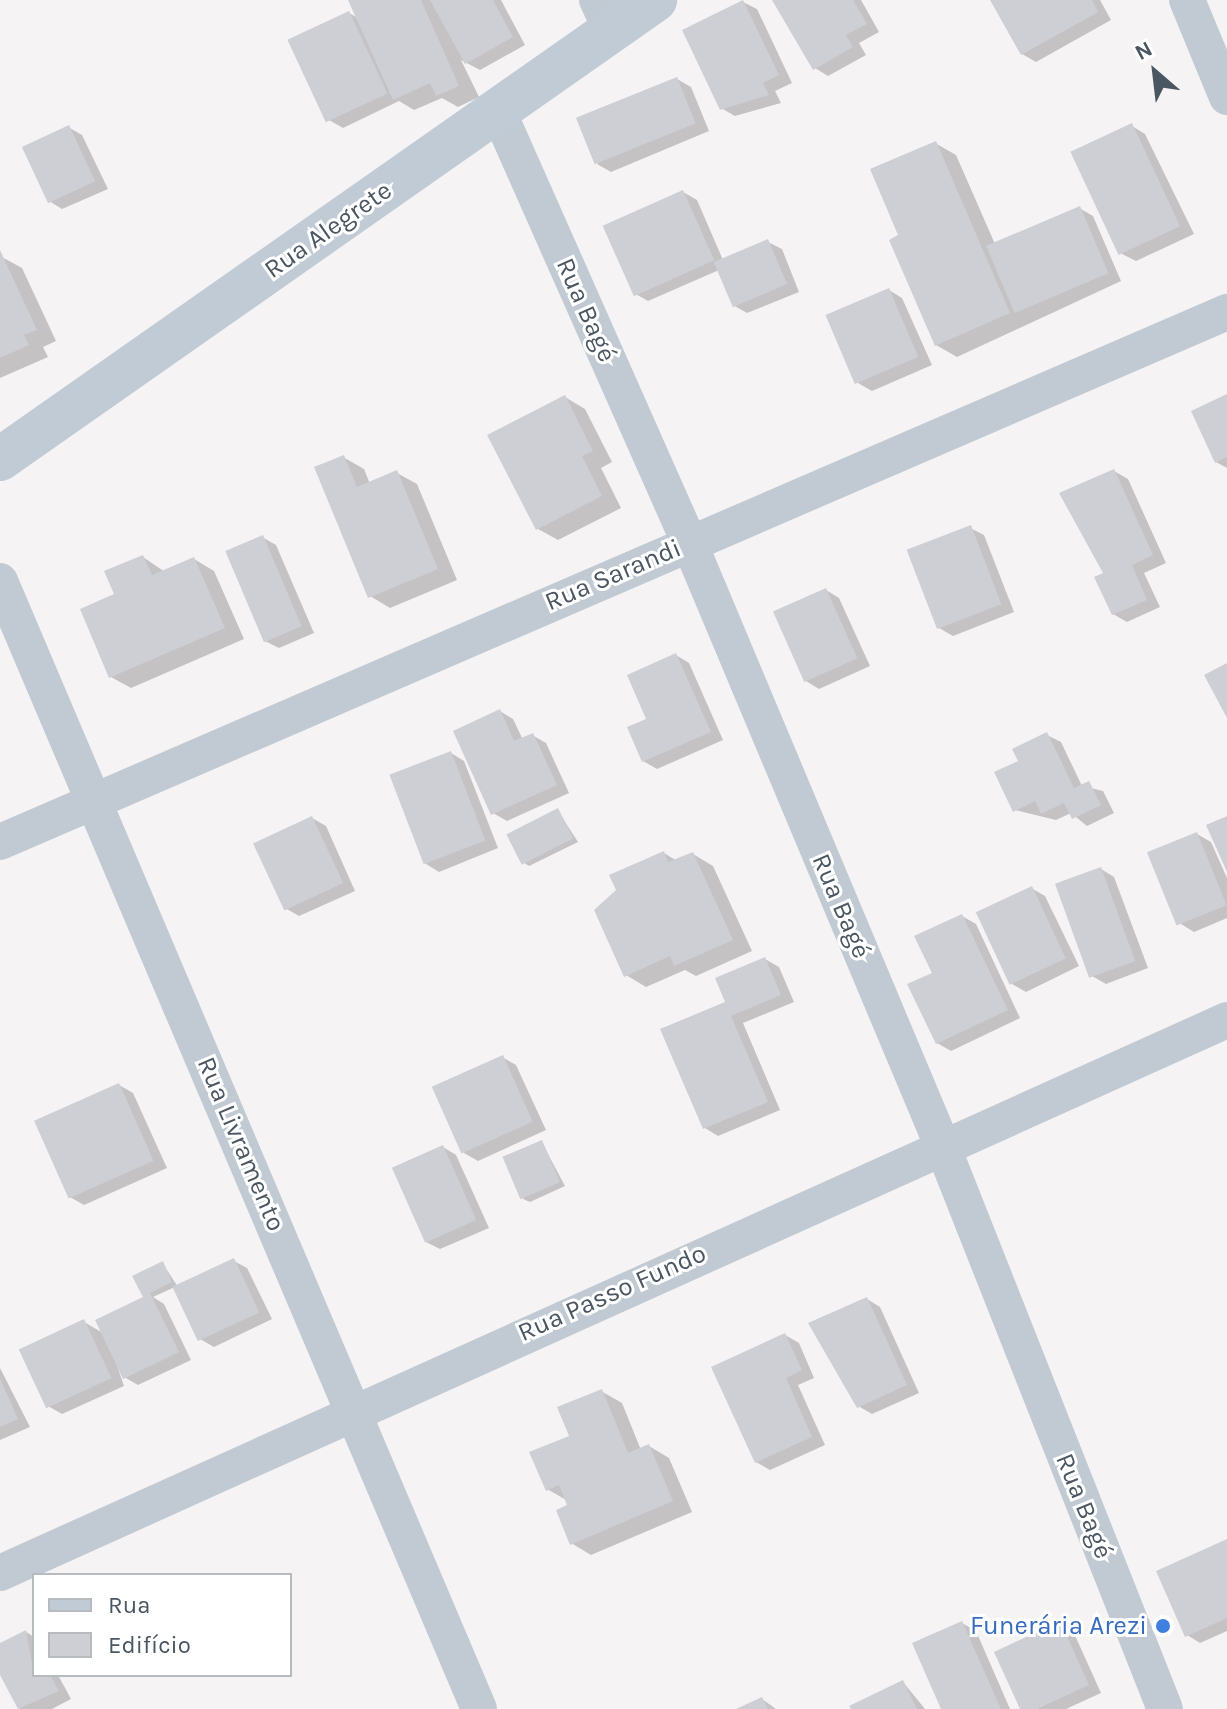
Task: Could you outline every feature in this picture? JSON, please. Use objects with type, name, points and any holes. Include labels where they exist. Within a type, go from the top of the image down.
[{"type":"street","name":"Rua Alegrete","points":[[0,459],[498,111],[604,15],[655,0]]},
{"type":"street","points":[[1187,0],[1227,97]]},
{"type":"street","name":"Rua Bagé","points":[[498,111],[689,542],[942,1145],[1165,1709]]},
{"type":"street","name":"Rua Sarandi","points":[[0,842],[95,796],[1227,312]]},
{"type":"street","name":"Rua Livramento","points":[[0,581],[95,796],[479,1709]]},
{"type":"street","name":"Rua Passo Fundo","points":[[0,1573],[352,1410],[1227,1020]]},
{"type":"building","points":[[348,0],[421,0],[459,86],[436,96],[430,83],[393,100]]},
{"type":"building","points":[[430,0],[493,0],[513,37],[465,64]]},
{"type":"building","points":[[743,0],[779,75],[763,83],[769,95],[720,110],[682,30]]},
{"type":"building","points":[[772,0],[853,0],[867,24],[846,35],[853,47],[813,70]]},
{"type":"building","points":[[990,0],[1092,0],[1098,12],[1021,55]]},
{"type":"building","points":[[349,11],[387,93],[326,122],[287,40]]},
{"type":"building","points":[[677,77],[696,123],[595,164],[576,118]]},
{"type":"building","points":[[1132,123],[1180,226],[1119,255],[1070,152]]},
{"type":"building","points":[[69,125],[95,181],[48,203],[22,147]]},
{"type":"building","points":[[936,141],[1010,313],[935,346],[889,240],[898,235],[870,169]]},
{"type":"building","points":[[683,190],[714,260],[634,296],[603,226]]},
{"type":"building","points":[[1080,206],[1109,273],[1015,313],[986,246]]},
{"type":"building","points":[[768,239],[787,284],[733,307],[714,262]]},
{"type":"building","points":[[0,250],[37,330],[24,335],[29,345],[0,358]]},
{"type":"building","points":[[889,288],[918,357],[855,384],[825,315]]},
{"type":"building","points":[[1227,394],[1227,457],[1215,463],[1191,411]]},
{"type":"building","points":[[565,395],[593,451],[582,456],[602,496],[536,530],[487,435]]},
{"type":"building","points":[[344,455],[357,487],[397,470],[438,569],[368,598],[314,467]]},
{"type":"building","points":[[1114,469],[1153,555],[1132,565],[1147,600],[1112,615],[1094,577],[1103,573],[1059,493]]},
{"type":"building","points":[[971,525],[1001,604],[937,629],[907,550]]},
{"type":"building","points":[[263,535],[302,626],[264,642],[225,551]]},
{"type":"building","points":[[143,555],[152,575],[194,557],[225,628],[109,678],[80,609],[114,594],[104,571]]},
{"type":"building","points":[[826,588],[857,658],[804,682],[773,612]]},
{"type":"building","points":[[676,653],[711,732],[642,762],[627,727],[646,719],[627,675]]},
{"type":"building","points":[[1227,663],[1227,718],[1204,675]]},
{"type":"building","points":[[500,709],[514,741],[533,733],[557,785],[491,815],[453,731]]},
{"type":"building","points":[[1047,732],[1074,788],[1089,781],[1101,805],[1072,819],[1064,803],[1041,814],[1035,801],[1013,812],[994,772],[1018,761],[1012,749]]},
{"type":"building","points":[[451,751],[485,841],[424,864],[389,775]]},
{"type":"building","points":[[558,808],[573,838],[522,865],[506,834]]},
{"type":"building","points":[[312,816],[343,883],[284,911],[253,843]]},
{"type":"building","points":[[1227,816],[1227,872],[1206,825]]},
{"type":"building","points":[[1197,832],[1227,905],[1177,925],[1147,852]]},
{"type":"building","points":[[664,851],[668,862],[693,852],[733,940],[674,966],[670,956],[624,977],[594,910],[616,890],[609,875]]},
{"type":"building","points":[[1101,867],[1135,961],[1089,978],[1055,884]]},
{"type":"building","points":[[1032,886],[1066,959],[1010,985],[976,912]]},
{"type":"building","points":[[962,914],[1008,1010],[936,1044],[907,984],[932,973],[914,936]]},
{"type":"building","points":[[765,957],[781,995],[731,1016],[768,1102],[703,1129],[660,1029],[725,1002],[715,978]]},
{"type":"building","points":[[503,1055],[533,1122],[461,1153],[432,1087]]},
{"type":"building","points":[[119,1083],[154,1161],[69,1198],[34,1121]]},
{"type":"building","points":[[542,1140],[560,1182],[520,1199],[502,1157]]},
{"type":"building","points":[[443,1145],[476,1220],[425,1243],[392,1168]]},
{"type":"building","points":[[234,1258],[259,1312],[198,1341],[172,1287]]},
{"type":"building","points":[[163,1261],[172,1282],[150,1293],[179,1352],[123,1379],[95,1320],[143,1297],[132,1276]]},
{"type":"building","points":[[867,1297],[907,1385],[857,1408],[808,1323]]},
{"type":"building","points":[[84,1319],[111,1378],[46,1408],[19,1349]]},
{"type":"building","points":[[785,1333],[802,1370],[786,1378],[812,1437],[755,1463],[711,1367]]},
{"type":"building","points":[[0,1378],[18,1419],[0,1427]]},
{"type":"building","points":[[602,1389],[628,1453],[649,1444],[673,1501],[570,1545],[556,1510],[567,1505],[559,1485],[546,1491],[529,1452],[569,1436],[557,1407]]},
{"type":"building","points":[[1227,1539],[1227,1618],[1185,1637],[1156,1571]]},
{"type":"building","points":[[962,1621],[1001,1709],[941,1709],[912,1643]]},
{"type":"building","points":[[1060,1621],[1089,1685],[1037,1709],[1020,1709],[994,1652]]},
{"type":"building","points":[[26,1630],[32,1677],[51,1677],[59,1691],[18,1709],[0,1675],[0,1643]]},
{"type":"building","points":[[903,1680],[917,1709],[851,1709],[849,1706]]},
{"type":"building","points":[[762,1697],[768,1709],[736,1709]]},
{"type":"place","name":"Funerária Arezi","points":[[1163,1626]]}]
